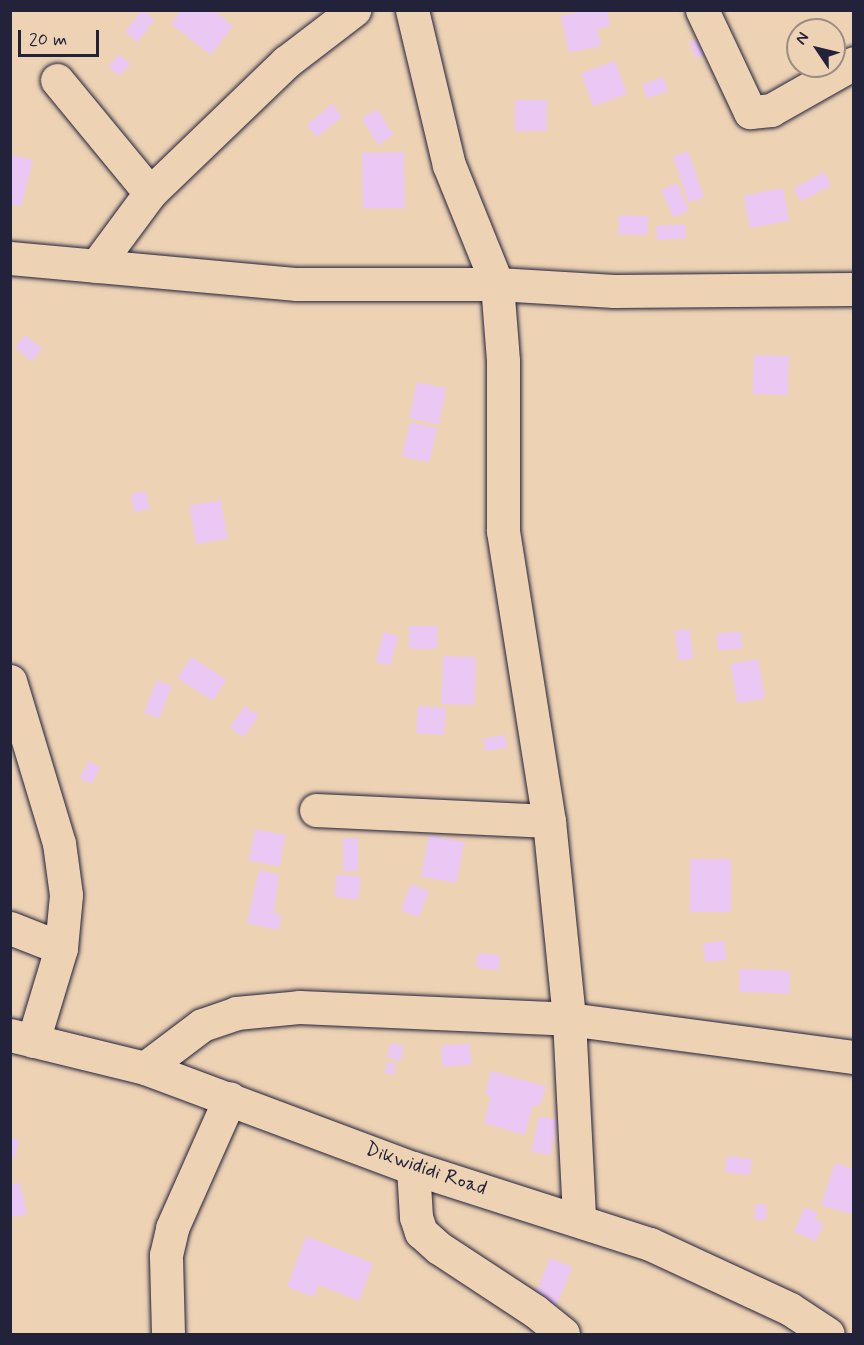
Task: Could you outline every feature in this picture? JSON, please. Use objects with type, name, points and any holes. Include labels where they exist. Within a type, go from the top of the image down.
[{"type":"street","points":[[96,266],[150,193],[286,62],[354,10]]},
{"type":"street","points":[[412,10],[449,165],[497,284],[503,361],[503,531],[549,821],[569,1019],[579,1218]]},
{"type":"street","points":[[702,10],[750,112],[771,110],[854,63]]},
{"type":"street","points":[[57,80],[150,193]]},
{"type":"street","points":[[10,258],[297,284],[497,284],[615,291],[854,289]]},
{"type":"street","points":[[10,681],[59,843],[66,895],[61,948],[22,1038]]},
{"type":"street","points":[[316,810],[549,821]]},
{"type":"street","points":[[10,927],[61,948]]},
{"type":"street","points":[[145,1068],[202,1025],[237,1013],[299,1007],[569,1019],[854,1057]]},
{"type":"street","name":"Dikwididi Road","points":[[22,1038],[145,1068],[413,1168],[579,1218],[713,1271],[790,1309],[828,1335]]},
{"type":"street","points":[[168,1335],[166,1255],[172,1228],[230,1098]]},
{"type":"street","points":[[413,1168],[416,1217],[421,1232],[439,1248],[535,1311],[563,1335]]},
{"type":"building","points":[[142,10],[155,20],[137,42],[125,32]]},
{"type":"building","points":[[181,10],[213,10],[233,26],[211,55],[171,24]]},
{"type":"building","points":[[586,10],[607,10],[610,26],[597,29],[601,46],[569,53],[561,16]]},
{"type":"building","points":[[705,36],[712,52],[696,58],[689,43]]},
{"type":"building","points":[[119,54],[130,64],[119,76],[108,66]]},
{"type":"building","points":[[615,61],[627,94],[593,106],[581,73]]},
{"type":"building","points":[[663,77],[668,91],[647,99],[642,85]]},
{"type":"building","points":[[515,100],[547,100],[547,131],[515,131]]},
{"type":"building","points":[[332,104],[342,116],[317,137],[307,125]]},
{"type":"building","points":[[377,109],[393,135],[378,145],[362,119]]},
{"type":"building","points":[[688,151],[704,197],[689,203],[673,156]]},
{"type":"building","points":[[404,152],[405,208],[363,209],[362,153]]},
{"type":"building","points":[[10,154],[33,160],[21,207],[10,204]]},
{"type":"building","points":[[824,172],[831,185],[801,201],[794,188]]},
{"type":"building","points":[[677,183],[689,211],[673,217],[661,190]]},
{"type":"building","points":[[783,188],[789,220],[750,228],[744,196]]},
{"type":"building","points":[[619,215],[648,216],[647,235],[618,234]]},
{"type":"building","points":[[685,224],[686,238],[657,240],[656,226]]},
{"type":"building","points":[[25,335],[42,349],[32,361],[15,347]]},
{"type":"building","points":[[754,355],[789,356],[788,395],[753,394]]},
{"type":"building","points":[[417,382],[446,388],[439,424],[409,418]]},
{"type":"building","points":[[410,422],[437,428],[429,462],[402,456]]},
{"type":"building","points":[[146,491],[150,509],[134,512],[130,495]]},
{"type":"building","points":[[221,500],[228,538],[196,544],[189,506]]},
{"type":"building","points":[[409,626],[437,626],[437,649],[409,649]]},
{"type":"building","points":[[690,629],[693,659],[678,660],[675,631]]},
{"type":"building","points":[[384,632],[398,636],[390,666],[375,662]]},
{"type":"building","points":[[741,632],[742,649],[718,650],[717,633]]},
{"type":"building","points":[[443,656],[476,657],[474,705],[441,704]]},
{"type":"building","points":[[191,657],[226,680],[213,701],[177,678]]},
{"type":"building","points":[[758,659],[765,698],[737,703],[730,664]]},
{"type":"building","points":[[157,680],[172,686],[159,718],[144,712]]},
{"type":"building","points":[[245,706],[259,716],[243,737],[230,727]]},
{"type":"building","points":[[418,706],[446,708],[444,735],[416,733]]},
{"type":"building","points":[[505,735],[507,748],[485,751],[483,738]]},
{"type":"building","points":[[89,761],[100,767],[91,784],[80,778]]},
{"type":"building","points":[[255,829],[285,835],[279,866],[249,860]]},
{"type":"building","points":[[429,835],[464,842],[456,883],[421,876]]},
{"type":"building","points":[[343,838],[358,838],[358,871],[343,871]]},
{"type":"building","points":[[690,859],[731,859],[731,912],[690,912]]},
{"type":"building","points":[[259,870],[279,875],[274,913],[282,915],[278,930],[247,923]]},
{"type":"building","points":[[337,874],[361,877],[358,900],[334,897]]},
{"type":"building","points":[[411,884],[429,891],[419,917],[401,910]]},
{"type":"building","points":[[724,941],[726,960],[705,962],[703,943]]},
{"type":"building","points":[[478,953],[500,955],[499,970],[477,968]]},
{"type":"building","points":[[740,969],[790,971],[789,994],[739,992]]},
{"type":"building","points":[[391,1043],[404,1047],[400,1061],[387,1057]]},
{"type":"building","points":[[470,1044],[471,1065],[442,1066],[441,1046]]},
{"type":"building","points":[[387,1062],[396,1064],[393,1075],[385,1073]]},
{"type":"building","points":[[491,1071],[546,1086],[540,1106],[533,1105],[525,1135],[484,1123],[491,1096],[485,1094]]},
{"type":"building","points":[[539,1116],[558,1120],[550,1155],[532,1151]]},
{"type":"building","points":[[10,1137],[19,1139],[15,1158],[10,1157]]},
{"type":"building","points":[[727,1156],[752,1159],[750,1175],[725,1172]]},
{"type":"building","points":[[835,1163],[854,1169],[854,1215],[821,1205]]},
{"type":"building","points":[[20,1183],[27,1214],[10,1218],[10,1185]]},
{"type":"building","points":[[755,1204],[766,1204],[766,1220],[755,1220]]},
{"type":"building","points":[[805,1207],[818,1213],[815,1220],[824,1223],[816,1241],[794,1232]]},
{"type":"building","points":[[306,1236],[373,1263],[359,1301],[318,1285],[314,1297],[287,1287]]},
{"type":"building","points":[[550,1258],[572,1267],[557,1305],[535,1296]]}]
